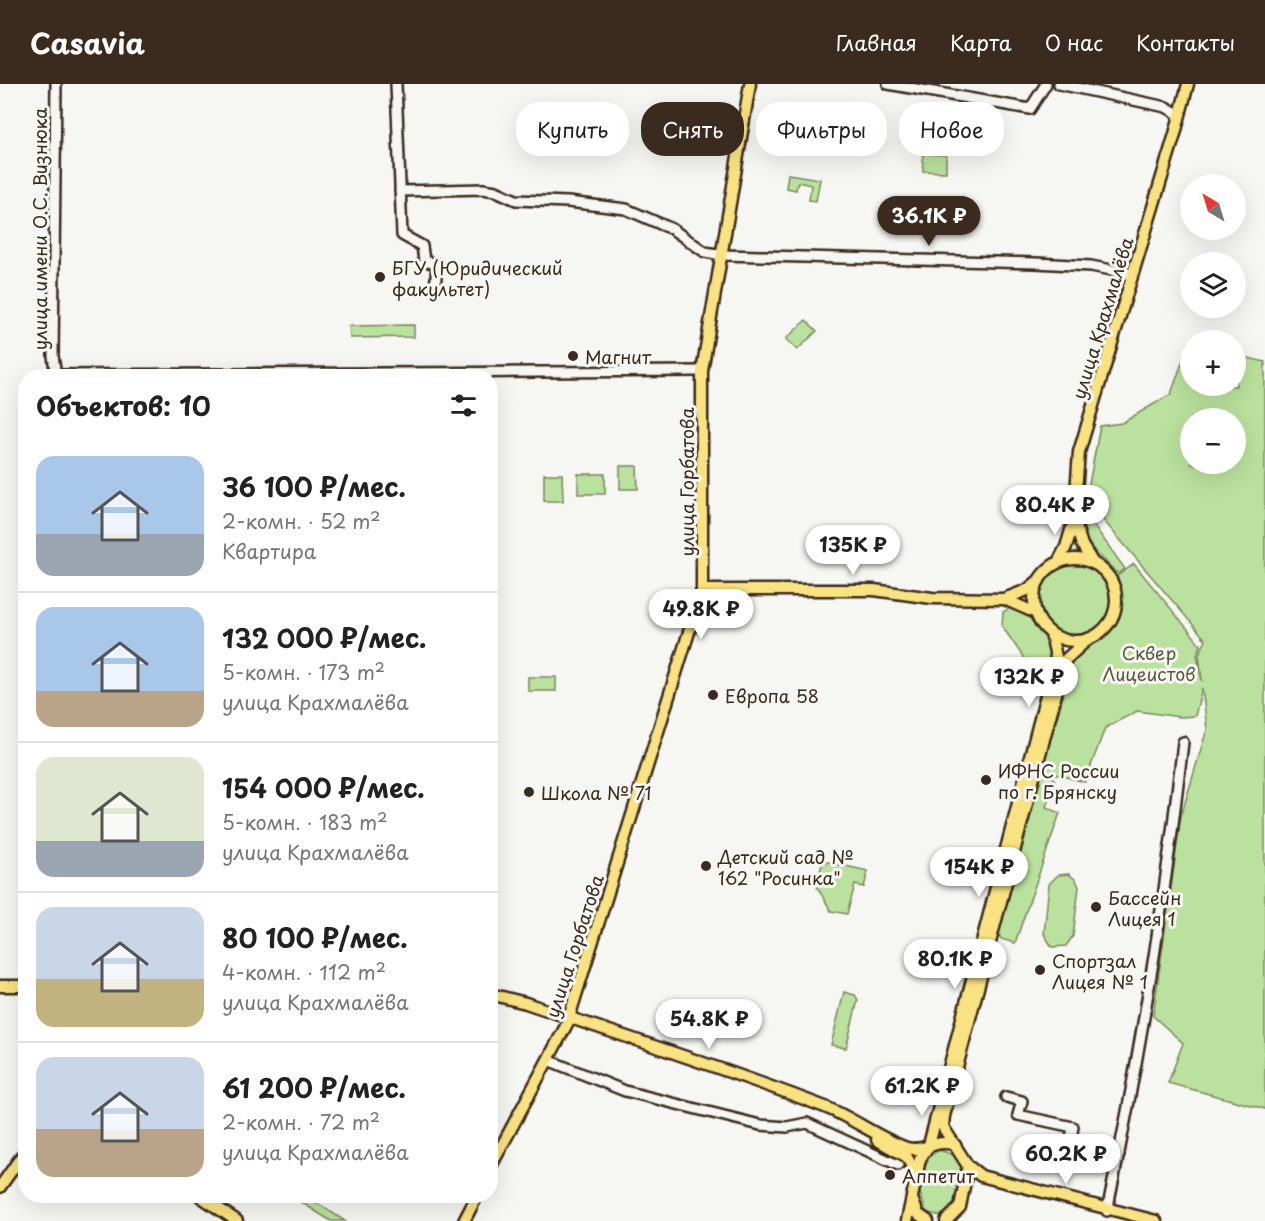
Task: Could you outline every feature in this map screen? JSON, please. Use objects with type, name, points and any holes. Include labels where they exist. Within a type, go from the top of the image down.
[{"type":"main road","name":"улица Горбатова","points":[[498,1153],[568,1021],[702,590],[702,371],[750,84]]},
{"type":"main road","name":"улица Крахмалёва","points":[[1004,599],[1027,590],[1038,581],[1046,570],[1058,562],[1066,547],[1074,520],[1079,452],[1188,84]]},
{"type":"main road","points":[[907,1221],[920,1159],[929,1145],[1061,659],[1096,635],[1110,622],[1116,604],[1116,594],[1109,577],[1093,563],[1082,545],[1074,520]]},
{"type":"main road","points":[[1058,562],[1076,559],[1093,563]]},
{"type":"main road","points":[[1038,581],[1034,593],[1036,613],[1042,625],[1051,634],[1066,640],[1088,639]]},
{"type":"main road","points":[[702,590],[874,590],[932,598],[1004,599],[1036,613]]},
{"type":"main road","points":[[1051,634],[1061,659],[943,1126],[968,1166],[981,1176],[1156,1221]]},
{"type":"main road","points":[[0,986],[18,987]]},
{"type":"main road","points":[[0,993],[18,993]]},
{"type":"main road","points":[[498,997],[827,1108],[907,1148],[916,1149],[938,1142],[956,1145]]},
{"type":"main road","points":[[498,1003],[568,1021],[825,1114],[908,1157],[916,1178]]},
{"type":"main road","points":[[0,1187],[18,1161]]},
{"type":"main road","points":[[946,1221],[960,1208],[968,1166]]},
{"type":"main road","points":[[912,1197],[918,1214],[928,1221]]},
{"type":"main road","points":[[210,1203],[237,1221]]},
{"type":"main road","points":[[464,1221],[473,1203]]},
{"type":"street","name":"улица имени О.С. Визнюка","points":[[55,369],[53,356],[56,84]]},
{"type":"street","points":[[396,84],[402,235],[422,246],[424,261],[437,264],[435,290]]},
{"type":"street","points":[[888,84],[1030,109],[1046,84]]},
{"type":"street","points":[[1059,84],[1166,107],[1180,115]]},
{"type":"street","points":[[400,191],[483,189],[496,191],[516,200],[616,207],[650,217],[705,252],[722,255],[1036,263],[1091,266],[1132,274]]},
{"type":"street","points":[[498,373],[702,371]]},
{"type":"street","points":[[1107,1210],[1137,1071],[1183,742]]},
{"type":"street","points":[[549,1060],[625,1091],[760,1125],[787,1127],[807,1123],[898,1165]]},
{"type":"street","points":[[1006,1097],[1022,1101],[1018,1115],[1073,1127],[1070,1144],[1119,1154]]},
{"type":"green space","points":[[923,156],[946,156],[946,172],[923,171]]},
{"type":"green space","points":[[788,174],[820,179],[816,201],[809,200],[811,185],[798,182],[796,190],[786,188]]},
{"type":"green space","points":[[806,320],[817,331],[797,350],[786,339]]},
{"type":"green space","points":[[414,325],[414,337],[350,338],[349,326]]},
{"type":"green space","name":"Сквер Лицеистов","points":[[1246,357],[1265,362],[1265,1109],[1168,1083],[1183,1043],[1153,1016],[1181,816],[1207,729],[1202,688],[1195,716],[1180,717],[1137,711],[1105,728],[1085,782],[1051,773],[1055,781],[1046,807],[1060,813],[1015,943],[1001,939],[997,930],[1040,775],[1049,772],[1039,769],[1051,724],[1056,722],[1063,696],[1059,690],[1065,670],[1078,653],[1110,630],[1117,621],[1121,611],[1121,596],[1116,577],[1134,564],[1201,645],[1197,654],[1202,681],[1199,654],[1206,640],[1086,500],[1100,426],[1122,423],[1171,394],[1180,368],[1180,396],[1246,396]]},
{"type":"green space","points":[[620,466],[637,466],[638,489],[620,489]]},
{"type":"green space","points":[[544,474],[562,474],[563,501],[544,501]]},
{"type":"green space","points":[[578,474],[605,474],[605,494],[578,494]]},
{"type":"green space","points":[[1080,506],[1125,569],[1118,574],[1085,541]]},
{"type":"green space","points":[[1075,563],[1089,566],[1101,574],[1109,586],[1112,600],[1109,614],[1101,626],[1089,634],[1075,637],[1061,634],[1049,626],[1041,614],[1038,600],[1041,586],[1049,574],[1061,566]]},
{"type":"green space","points":[[1010,608],[1024,614],[1037,624],[1046,638],[1051,656],[1047,683],[1039,680],[1002,626],[1003,612]]},
{"type":"green space","points":[[528,677],[556,677],[556,691],[528,691]]},
{"type":"green space","points":[[823,861],[868,871],[864,887],[855,885],[847,914],[831,911],[816,885]]},
{"type":"green space","points":[[1069,874],[1076,880],[1079,887],[1073,936],[1066,946],[1052,947],[1044,934],[1049,884],[1058,875]]},
{"type":"green space","points":[[844,992],[855,995],[858,1000],[846,1048],[831,1045]]},
{"type":"green space","points":[[939,1150],[957,1156],[961,1167],[954,1207],[940,1216],[926,1212],[920,1193],[927,1158]]},
{"type":"green space","points":[[302,1203],[317,1203],[345,1221],[331,1221]]},
{"type":"place","name":"БГУ (Юридический факультет)","points":[[380,277]]},
{"type":"place","name":"Магнит","points":[[573,356]]},
{"type":"place","name":"Европа 58","points":[[713,695]]},
{"type":"place","name":"ИФНС России по г. Брянску","points":[[986,780]]},
{"type":"place","name":"Школа № 71","points":[[529,792]]},
{"type":"place","name":"Детский сад № 162 \"Росинка\"","points":[[706,866]]},
{"type":"place","name":"Бассейн Лицея 1","points":[[1096,907]]},
{"type":"place","name":"Спортзал Лицея № 1","points":[[1040,970]]},
{"type":"place","name":"Аппетит","points":[[890,1175]]}]
